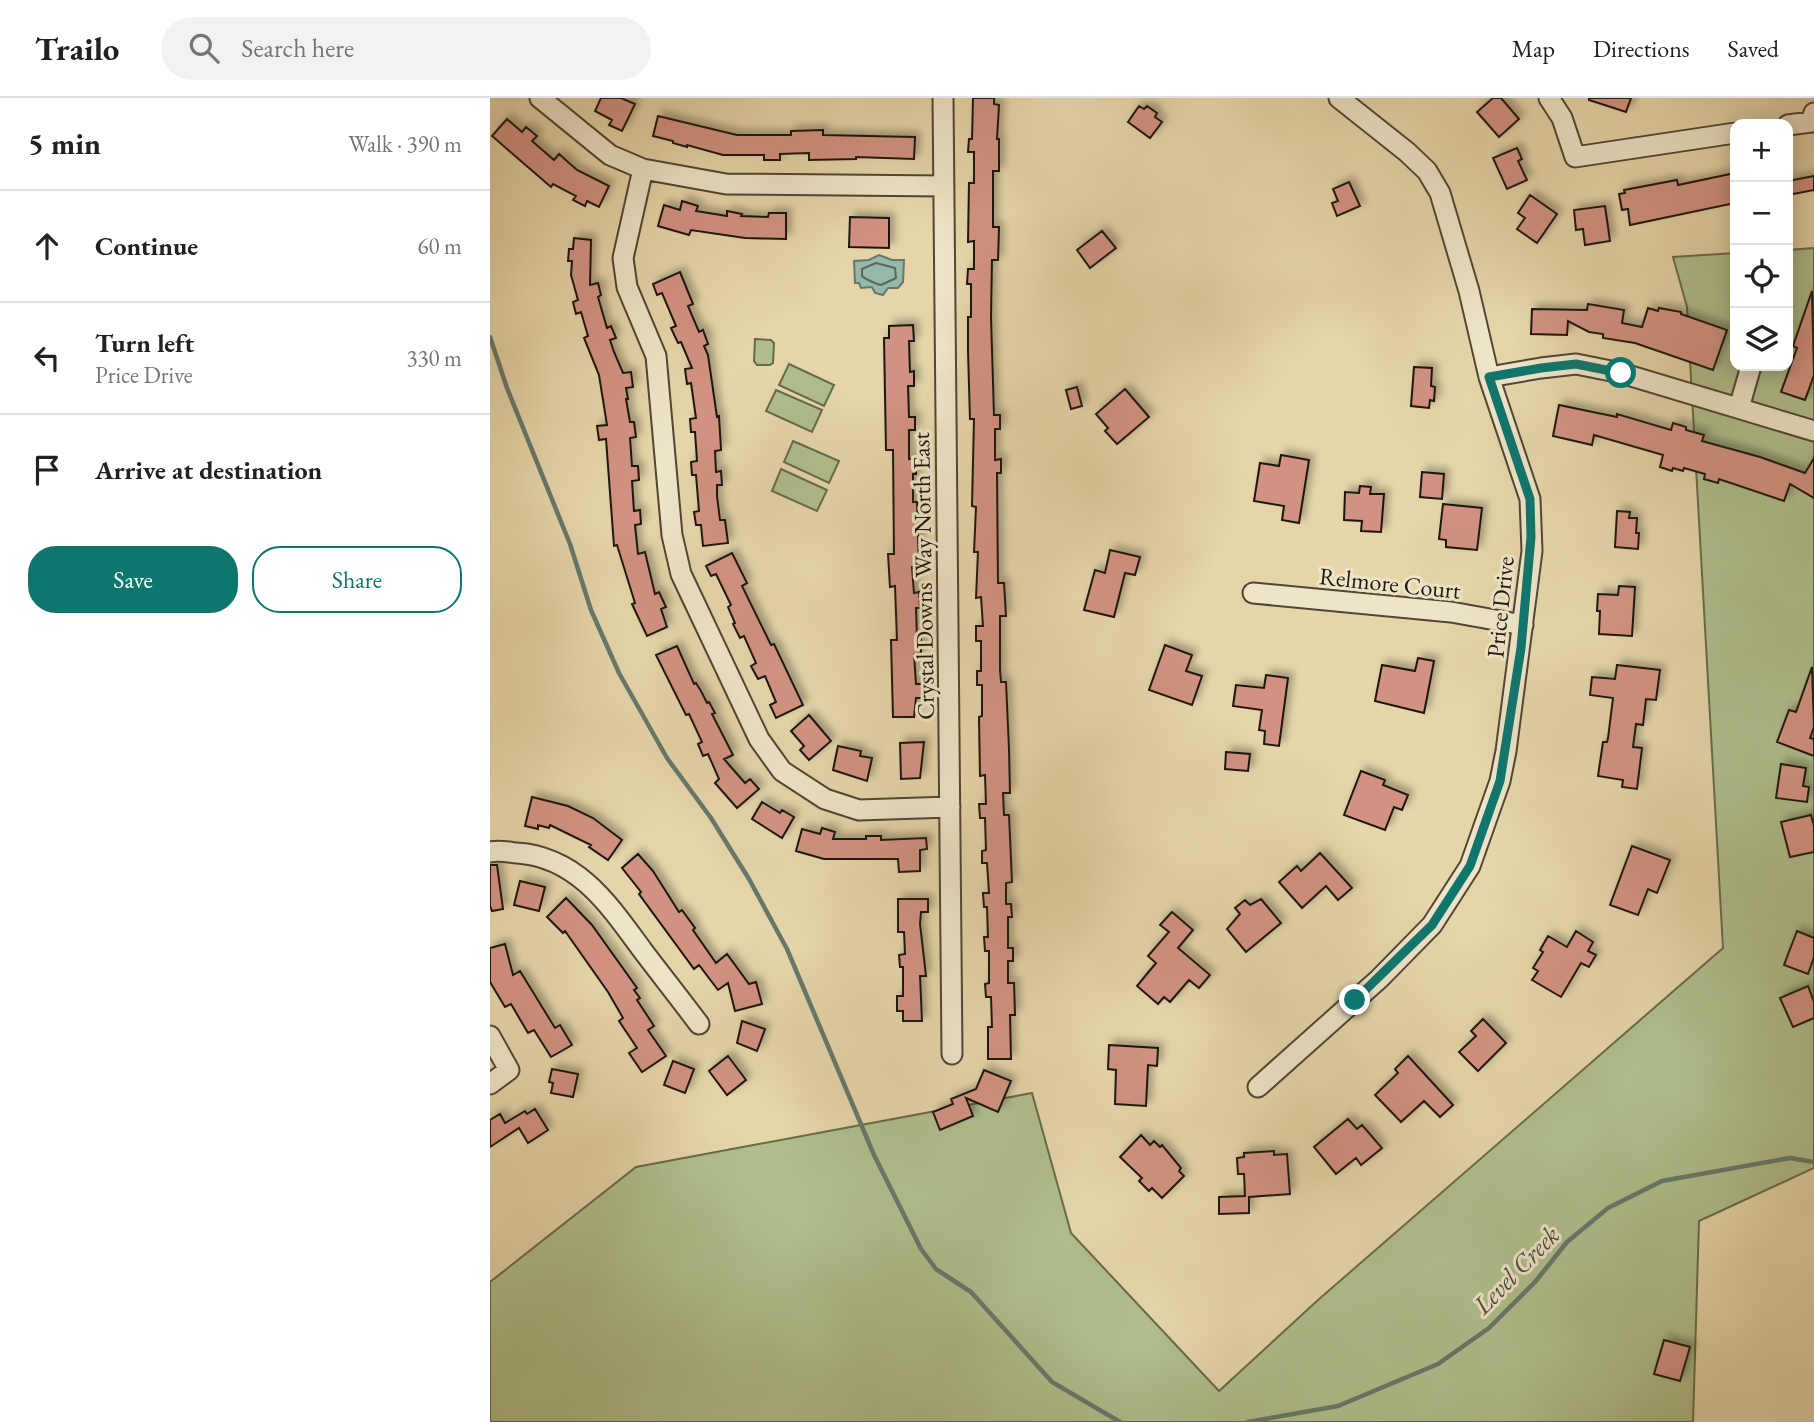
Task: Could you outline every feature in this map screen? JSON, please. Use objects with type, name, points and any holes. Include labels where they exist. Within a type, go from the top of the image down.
[{"type":"street","points":[[540,98],[610,155],[643,169],[726,184],[944,186]]},
{"type":"street","name":"Crystal Downs Way North East","points":[[943,98],[952,1054]]},
{"type":"street","name":"Price Drive","points":[[1258,1087],[1379,979],[1432,925],[1470,866],[1500,781],[1532,551],[1530,499],[1489,377],[1469,291],[1440,193],[1427,171],[1407,152],[1339,98]]},
{"type":"street","points":[[1549,98],[1562,118],[1575,157],[1730,134]]},
{"type":"street","points":[[1793,124],[1811,122],[1814,113]]},
{"type":"street","points":[[643,169],[623,258],[628,287],[656,356],[673,535],[681,574],[759,739],[782,771],[825,799],[859,810],[950,807]]},
{"type":"street","points":[[1489,377],[1576,364],[1621,373],[1814,431]]},
{"type":"street","points":[[1739,408],[1750,371]]},
{"type":"street","name":"Relmore Court","points":[[1253,593],[1451,612],[1523,625]]},
{"type":"street","points":[[490,852],[529,853],[556,862],[577,874],[597,891],[699,1024]]},
{"type":"street","points":[[490,1036],[509,1070],[490,1084]]},
{"type":"green space","points":[[1814,248],[1814,1168],[1699,1221],[1693,1422],[490,1422],[490,1282],[636,1167],[1032,1093],[1071,1233],[1219,1391],[1318,1300],[1723,948],[1687,307],[1673,257],[1730,253],[1730,371],[1793,371],[1793,250]]},
{"type":"green space","points":[[755,339],[771,340],[774,343],[773,363],[770,365],[757,365],[754,361]]},
{"type":"green space","points":[[789,364],[834,385],[824,406],[779,385]]},
{"type":"green space","points":[[776,390],[822,410],[812,432],[766,411]]},
{"type":"green space","points":[[793,441],[839,461],[829,483],[784,462]]},
{"type":"green space","points":[[781,469],[827,490],[817,511],[772,491]]},
{"type":"water","points":[[879,255],[892,260],[904,260],[903,282],[898,288],[888,288],[883,295],[875,293],[872,287],[861,288],[859,283],[855,283],[854,261],[869,260]]},
{"type":"building","points":[[601,98],[621,98],[635,104],[622,131],[609,125],[612,120],[595,111]]},
{"type":"building","points":[[973,98],[994,98],[994,104],[999,105],[999,171],[993,171],[993,227],[999,227],[998,260],[992,260],[991,317],[994,415],[1000,415],[1000,429],[995,429],[995,460],[1001,459],[1001,473],[997,473],[998,583],[1004,583],[1006,616],[1000,616],[1000,670],[1001,682],[1006,682],[1009,749],[1010,793],[1003,793],[1004,815],[1009,815],[1012,882],[1006,883],[1006,904],[1011,904],[1012,917],[1008,917],[1008,948],[1013,948],[1013,961],[1008,961],[1008,983],[1014,983],[1015,1015],[1010,1015],[1011,1059],[988,1059],[988,1027],[992,1027],[991,997],[986,997],[985,984],[989,983],[989,951],[985,951],[984,937],[988,937],[987,907],[984,907],[983,893],[989,893],[987,863],[982,863],[982,851],[986,850],[985,818],[980,818],[979,804],[986,804],[985,775],[980,776],[979,717],[982,716],[982,685],[977,685],[977,671],[981,671],[981,641],[976,641],[976,626],[983,626],[981,597],[976,598],[978,552],[974,552],[976,507],[972,506],[974,419],[970,419],[968,351],[971,284],[967,284],[968,269],[974,269],[974,241],[968,242],[969,183],[974,183],[974,152],[968,152],[969,139],[972,139]]},
{"type":"building","points":[[1493,98],[1501,98],[1519,119],[1499,137],[1477,112]]},
{"type":"building","points":[[1589,98],[1631,98],[1626,112]]},
{"type":"building","points":[[1139,106],[1144,109],[1147,106],[1157,113],[1155,117],[1162,122],[1150,138],[1128,122]]},
{"type":"building","points":[[658,116],[737,135],[791,135],[791,131],[823,130],[823,135],[915,137],[914,159],[856,157],[809,160],[809,153],[780,154],[780,160],[764,160],[764,155],[723,155],[653,136]]},
{"type":"building","points":[[507,119],[522,132],[526,127],[537,136],[532,141],[554,160],[559,154],[577,170],[609,186],[599,207],[587,201],[585,206],[573,200],[576,196],[553,184],[551,187],[492,136]]},
{"type":"building","points":[[1517,148],[1522,159],[1518,161],[1527,180],[1507,189],[1493,158]]},
{"type":"building","points":[[1730,174],[1730,204],[1630,225],[1628,209],[1622,210],[1619,194],[1625,193],[1624,190],[1677,180],[1678,185]]},
{"type":"building","points":[[1814,176],[1814,190],[1793,194],[1793,180]]},
{"type":"building","points":[[1349,182],[1360,206],[1337,216],[1332,203],[1338,201],[1333,189]]},
{"type":"building","points":[[1530,195],[1557,214],[1537,243],[1517,229],[1525,218],[1518,213]]},
{"type":"building","points":[[682,201],[698,206],[696,211],[727,216],[727,211],[742,214],[741,216],[768,217],[769,213],[786,213],[786,239],[745,238],[691,230],[689,235],[658,226],[664,205],[680,210]]},
{"type":"building","points":[[1605,206],[1610,241],[1585,245],[1583,229],[1576,230],[1574,210]]},
{"type":"building","points":[[850,217],[889,218],[889,248],[849,247]]},
{"type":"building","points":[[1102,231],[1116,248],[1090,268],[1077,250]]},
{"type":"building","points":[[574,238],[591,240],[590,285],[598,283],[601,295],[598,297],[607,328],[611,326],[616,338],[610,340],[614,352],[623,373],[631,372],[633,387],[626,388],[626,399],[636,437],[630,438],[632,466],[638,466],[639,480],[632,481],[634,511],[640,510],[641,524],[635,525],[638,554],[645,552],[655,594],[659,592],[666,607],[661,609],[667,627],[647,636],[632,604],[635,603],[617,545],[614,546],[606,439],[599,440],[597,426],[607,425],[599,375],[584,338],[588,336],[581,312],[576,314],[573,302],[578,300],[571,275],[572,261],[568,261]]},
{"type":"building","points":[[680,272],[693,304],[688,306],[699,332],[703,330],[708,344],[704,346],[708,355],[717,417],[719,416],[721,450],[715,451],[716,472],[721,471],[722,485],[717,485],[717,496],[720,520],[725,520],[728,543],[703,546],[701,525],[696,525],[694,512],[699,511],[696,475],[692,475],[691,462],[697,461],[695,432],[691,432],[690,419],[696,418],[691,383],[687,384],[685,369],[692,368],[681,342],[678,343],[671,328],[676,326],[662,293],[657,295],[653,284]]},
{"type":"building","points":[[1812,291],[1814,375],[1805,400],[1781,392],[1789,371],[1793,371],[1797,348],[1793,346]]},
{"type":"building","points":[[1588,304],[1624,310],[1622,323],[1642,327],[1648,308],[1658,311],[1659,308],[1681,312],[1727,330],[1713,370],[1635,343],[1603,338],[1603,334],[1589,332],[1568,321],[1567,335],[1531,334],[1532,309],[1587,310]]},
{"type":"building","points":[[913,325],[914,341],[909,341],[910,372],[914,371],[914,386],[908,386],[909,417],[915,417],[915,430],[909,430],[909,459],[916,458],[913,502],[917,502],[919,567],[912,567],[914,593],[919,592],[920,608],[916,608],[917,639],[921,639],[921,653],[914,654],[916,684],[922,684],[922,698],[916,698],[914,717],[893,717],[891,640],[897,640],[895,586],[890,587],[888,554],[894,554],[893,450],[886,450],[884,338],[889,338],[889,326]]},
{"type":"building","points":[[1414,367],[1432,368],[1434,401],[1430,400],[1429,408],[1411,406]]},
{"type":"building","points":[[1077,387],[1082,406],[1071,409],[1066,390]]},
{"type":"building","points":[[1125,389],[1149,417],[1117,444],[1105,431],[1108,428],[1096,414]]},
{"type":"building","points":[[1559,405],[1617,417],[1617,414],[1671,430],[1673,423],[1704,435],[1702,441],[1805,473],[1814,458],[1814,498],[1790,484],[1784,501],[1719,479],[1718,483],[1704,479],[1705,474],[1684,468],[1683,471],[1673,468],[1672,471],[1660,467],[1663,455],[1594,435],[1592,445],[1553,436]]},
{"type":"building","points":[[1281,455],[1309,460],[1299,523],[1282,520],[1284,506],[1254,501],[1260,463],[1279,466]]},
{"type":"building","points":[[1422,472],[1444,474],[1442,499],[1420,497]]},
{"type":"building","points":[[1360,486],[1371,487],[1370,494],[1384,494],[1381,532],[1361,531],[1362,521],[1344,520],[1345,492],[1359,493]]},
{"type":"building","points":[[1443,504],[1482,508],[1477,550],[1446,547],[1446,540],[1439,539]]},
{"type":"building","points":[[1617,511],[1630,512],[1629,518],[1637,518],[1638,549],[1615,547]]},
{"type":"building","points":[[1110,550],[1140,557],[1135,575],[1125,573],[1114,617],[1084,610],[1095,570],[1105,573]]},
{"type":"building","points":[[732,553],[747,583],[742,586],[803,705],[776,718],[770,705],[776,702],[765,676],[758,679],[751,666],[756,663],[744,636],[740,638],[733,624],[735,623],[728,607],[731,605],[716,574],[711,576],[706,566]]},
{"type":"building","points":[[1619,586],[1635,587],[1632,636],[1599,634],[1598,594],[1618,595]]},
{"type":"building","points":[[1165,645],[1192,655],[1186,671],[1202,676],[1192,705],[1149,690]]},
{"type":"building","points":[[677,646],[694,684],[696,683],[715,713],[712,714],[733,755],[724,759],[745,783],[750,779],[759,789],[737,808],[715,783],[719,779],[708,754],[703,756],[698,744],[702,742],[689,714],[686,715],[656,655]]},
{"type":"building","points":[[1418,658],[1434,661],[1424,713],[1375,701],[1382,665],[1415,671]]},
{"type":"building","points":[[1617,665],[1660,670],[1656,700],[1646,699],[1643,725],[1636,724],[1633,747],[1642,748],[1637,789],[1622,787],[1623,780],[1598,776],[1603,742],[1607,742],[1608,738],[1613,698],[1590,695],[1592,677],[1615,679]]},
{"type":"building","points":[[1812,667],[1814,727],[1810,738],[1814,739],[1814,756],[1777,742],[1789,710],[1796,712]]},
{"type":"building","points":[[1266,675],[1288,678],[1279,746],[1264,744],[1265,731],[1259,730],[1262,710],[1233,706],[1236,685],[1264,688]]},
{"type":"building","points":[[809,715],[831,741],[809,760],[800,750],[804,746],[791,731]]},
{"type":"building","points":[[924,742],[920,778],[901,779],[900,743]]},
{"type":"building","points":[[838,746],[861,751],[860,756],[872,758],[867,781],[833,770]]},
{"type":"building","points":[[1226,752],[1250,754],[1248,771],[1225,769]]},
{"type":"building","points":[[1781,764],[1806,768],[1803,786],[1809,787],[1807,802],[1776,798]]},
{"type":"building","points":[[1361,771],[1385,780],[1383,785],[1408,795],[1402,810],[1394,807],[1385,830],[1344,815]]},
{"type":"building","points":[[532,797],[568,806],[593,818],[622,840],[608,860],[589,847],[591,845],[550,825],[549,828],[538,825],[538,829],[525,826]]},
{"type":"building","points":[[762,802],[780,813],[782,810],[794,817],[782,838],[752,819]]},
{"type":"building","points":[[1811,815],[1814,826],[1814,852],[1790,857],[1781,822]]},
{"type":"building","points":[[822,828],[835,832],[833,839],[866,839],[866,836],[881,836],[881,840],[926,838],[927,849],[920,850],[920,871],[899,872],[898,859],[824,859],[796,851],[802,829],[820,834]]},
{"type":"building","points":[[1632,846],[1670,860],[1657,893],[1648,889],[1638,915],[1610,905]]},
{"type":"building","points":[[1320,853],[1352,888],[1338,900],[1326,886],[1302,908],[1279,882],[1297,866],[1301,871]]},
{"type":"building","points":[[638,854],[653,871],[679,912],[682,910],[695,928],[693,930],[716,963],[727,954],[749,984],[756,982],[762,1004],[735,1011],[728,983],[718,990],[699,965],[694,969],[622,868]]},
{"type":"building","points":[[490,865],[497,865],[503,909],[492,911],[490,906]]},
{"type":"building","points":[[520,881],[545,887],[539,911],[514,905]]},
{"type":"building","points":[[566,898],[592,925],[637,988],[634,990],[640,998],[637,1000],[654,1026],[648,1030],[666,1056],[642,1072],[629,1053],[637,1048],[619,1021],[623,1018],[608,992],[565,931],[563,933],[547,917]]},
{"type":"building","points":[[898,899],[928,899],[928,912],[921,912],[920,924],[926,976],[920,976],[922,1021],[903,1021],[903,1011],[897,1011],[897,996],[903,996],[903,967],[900,967],[899,955],[905,954],[904,932],[898,932]]},
{"type":"building","points":[[1261,899],[1281,923],[1246,952],[1227,929],[1240,914],[1235,908],[1245,900],[1250,905]]},
{"type":"building","points":[[1172,912],[1193,930],[1178,948],[1210,975],[1199,988],[1189,980],[1170,1002],[1164,997],[1158,1004],[1137,986],[1156,963],[1148,956],[1169,932],[1160,925]]},
{"type":"building","points":[[1576,931],[1593,942],[1588,951],[1596,955],[1589,967],[1581,963],[1561,997],[1532,980],[1538,971],[1533,968],[1543,952],[1540,950],[1548,936],[1567,947]]},
{"type":"building","points":[[1797,931],[1814,938],[1814,957],[1808,974],[1784,965]]},
{"type":"building","points":[[505,944],[513,975],[520,971],[555,1028],[560,1025],[572,1045],[551,1057],[534,1030],[528,1033],[511,1004],[505,1007],[490,982],[490,948]]},
{"type":"building","points":[[1808,986],[1814,1002],[1814,1018],[1793,1027],[1780,998]]},
{"type":"building","points":[[1483,1019],[1506,1043],[1478,1071],[1459,1052],[1476,1036],[1471,1031]]},
{"type":"building","points":[[742,1021],[765,1029],[757,1051],[737,1043]]},
{"type":"building","points":[[1109,1045],[1158,1048],[1157,1066],[1148,1065],[1146,1106],[1115,1104],[1116,1070],[1108,1069]]},
{"type":"building","points":[[728,1056],[746,1080],[727,1095],[709,1071]]},
{"type":"building","points":[[1408,1056],[1453,1105],[1440,1117],[1424,1101],[1401,1122],[1375,1095],[1398,1073],[1395,1069]]},
{"type":"building","points":[[673,1061],[694,1069],[685,1093],[664,1085]]},
{"type":"building","points":[[552,1069],[578,1074],[573,1097],[551,1093],[553,1083],[549,1082]]},
{"type":"building","points":[[984,1070],[1011,1081],[998,1112],[966,1098],[973,1116],[940,1130],[933,1112],[953,1104],[951,1099],[976,1089]]},
{"type":"building","points":[[535,1109],[548,1130],[528,1143],[519,1128],[490,1147],[490,1120],[500,1114],[505,1123],[525,1111],[527,1114]]},
{"type":"building","points":[[1348,1119],[1357,1129],[1362,1125],[1382,1148],[1361,1165],[1356,1158],[1336,1174],[1314,1147]]},
{"type":"building","points":[[1141,1135],[1150,1145],[1154,1141],[1160,1147],[1162,1145],[1181,1168],[1179,1171],[1184,1176],[1162,1198],[1152,1188],[1149,1191],[1139,1181],[1142,1178],[1120,1157]]},
{"type":"building","points":[[1274,1151],[1274,1155],[1287,1154],[1290,1194],[1249,1197],[1249,1213],[1219,1214],[1219,1197],[1245,1196],[1244,1174],[1238,1174],[1237,1158],[1244,1157],[1244,1153]]},
{"type":"building","points":[[1664,1340],[1690,1347],[1680,1381],[1654,1374]]},
{"type":"waterway","points":[[490,337],[507,388],[570,544],[591,610],[619,673],[667,758],[711,818],[749,879],[787,949],[874,1155],[921,1249],[936,1269],[971,1292],[1052,1382],[1120,1422]]},
{"type":"waterway","name":"Level Creek","points":[[1248,1422],[1338,1406],[1438,1364],[1489,1328],[1535,1282],[1567,1242],[1608,1208],[1662,1181],[1790,1158],[1814,1162]]},
{"type":"route","points":[[1355,1000],[1432,925],[1470,866],[1500,781],[1521,648],[1532,551],[1530,499],[1489,377],[1576,364],[1621,373]]}]
